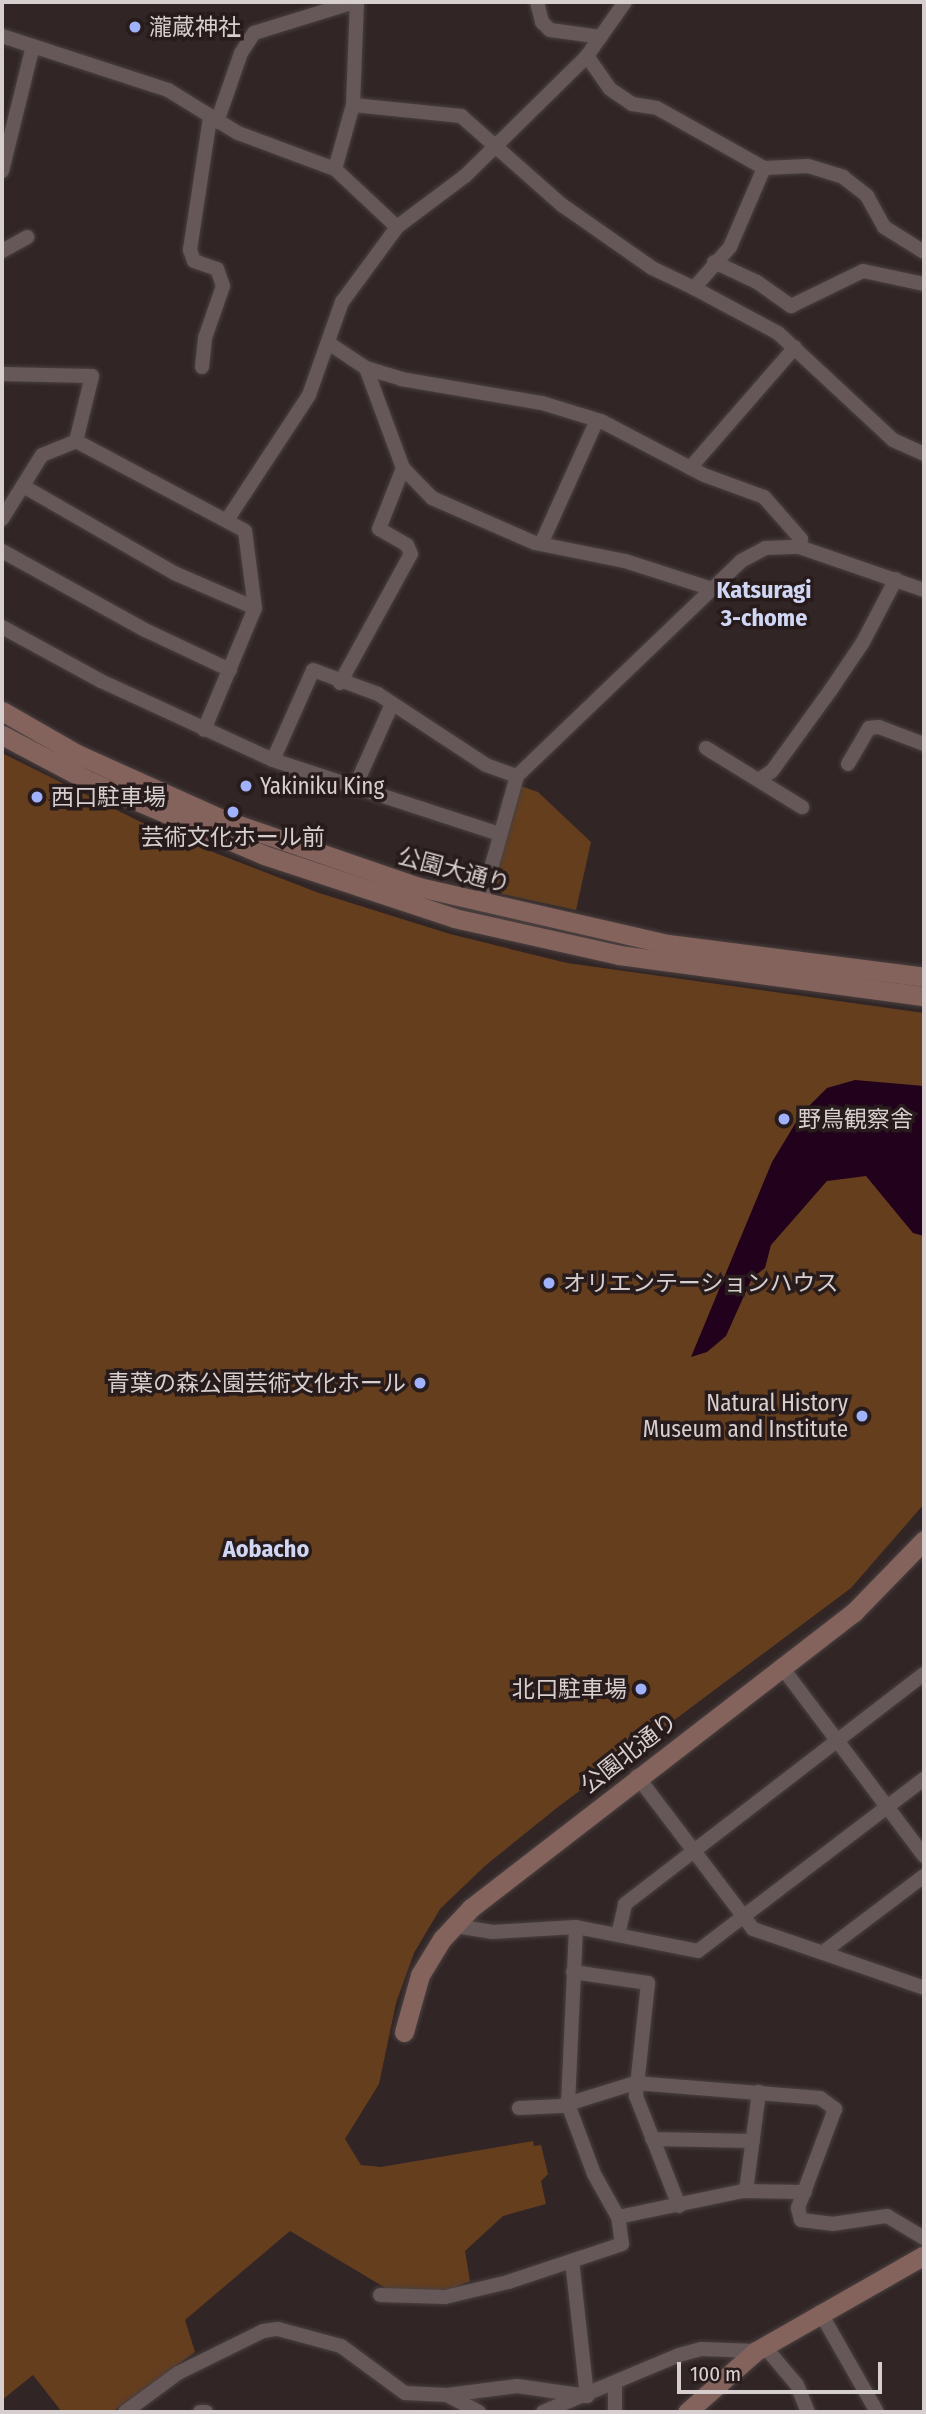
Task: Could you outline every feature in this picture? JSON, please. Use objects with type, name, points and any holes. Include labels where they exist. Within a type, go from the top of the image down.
[{"type":"street","points":[[202,367],[205,338],[223,286],[217,269],[194,261],[190,250],[214,120],[241,53],[254,33],[356,2],[353,105],[335,169]]},
{"type":"street","points":[[537,2],[542,22],[550,30],[601,37]]},
{"type":"street","points":[[227,520],[309,395],[330,344],[342,302],[397,228],[465,176],[587,56],[625,2]]},
{"type":"street","points":[[2,36],[168,90],[214,120],[335,169],[397,228]]},
{"type":"street","points":[[2,171],[33,46]]},
{"type":"street","points":[[587,56],[610,89],[632,104],[657,108],[764,168],[808,166],[843,177],[867,196],[884,227],[924,251]]},
{"type":"street","points":[[353,105],[461,116],[562,205],[652,268],[694,288],[794,347],[893,440],[924,454]]},
{"type":"street","points":[[694,288],[714,262],[730,247],[764,168]]},
{"type":"street","points":[[2,251],[27,237]]},
{"type":"street","points":[[714,262],[757,282],[791,306],[863,271],[924,284]]},
{"type":"street","points":[[330,344],[366,368],[434,388],[542,402],[597,419],[690,468],[764,497],[800,539],[799,547]]},
{"type":"street","points":[[690,468],[794,347]]},
{"type":"street","points":[[366,368],[403,468],[432,498],[541,544],[625,561],[709,588]]},
{"type":"street","points":[[2,374],[92,376],[76,442]]},
{"type":"street","points":[[541,544],[597,419]]},
{"type":"street","points":[[2,519],[42,455],[76,442],[245,531],[255,608],[204,730]]},
{"type":"street","points":[[340,682],[411,554],[407,545],[379,529],[403,468]]},
{"type":"street","points":[[23,486],[162,566],[255,608]]},
{"type":"street","points":[[462,919],[481,904],[517,776],[709,588],[741,561],[765,548],[799,547],[924,590]]},
{"type":"street","points":[[2,551],[145,630],[230,670]]},
{"type":"street","points":[[760,779],[772,771],[850,662],[896,579]]},
{"type":"street","points":[[2,627],[204,730],[274,760],[354,789],[499,834]]},
{"type":"street","points":[[274,760],[313,670],[340,682],[361,686],[486,765],[517,776]]},
{"type":"street","points":[[354,789],[392,704]]},
{"type":"street","name":"公園大通り","points":[[2,711],[77,754],[236,825],[335,862],[481,904],[668,944],[924,977]]},
{"type":"street","points":[[848,764],[869,728],[879,727],[924,744]]},
{"type":"street","name":"公園大通り","points":[[2,735],[85,779],[264,855],[330,881],[462,919],[619,955],[924,996]]},
{"type":"street","points":[[706,748],[802,807]]},
{"type":"street","points":[[481,904],[499,927]]},
{"type":"street","name":"公園北通り","points":[[404,2032],[420,1975],[454,1926],[510,1875],[853,1613],[924,1540]]},
{"type":"street","points":[[781,1667],[924,1856]]},
{"type":"street","points":[[618,1935],[625,1904],[924,1674]]},
{"type":"street","points":[[637,1776],[753,1929],[826,1950],[924,1988]]},
{"type":"street","points":[[454,1926],[492,1932],[576,1927],[698,1951],[924,1779]]},
{"type":"street","points":[[826,1950],[924,1876]]},
{"type":"street","points":[[380,2295],[445,2297],[572,2261],[621,2244],[618,2217],[594,2174],[568,2104],[576,1927]]},
{"type":"street","points":[[573,1972],[648,1983],[635,2083],[652,2139],[678,2206]]},
{"type":"street","points":[[519,2108],[568,2104],[635,2083],[820,2098],[835,2109],[798,2208],[801,2220],[832,2224],[887,2216],[924,2238]]},
{"type":"street","points":[[747,2191],[759,2092]]},
{"type":"street","points":[[652,2139],[753,2141]]},
{"type":"street","points":[[618,2217],[747,2191],[805,2192]]},
{"type":"street","points":[[687,2412],[760,2349],[820,2312],[924,2255]]},
{"type":"street","points":[[572,2261],[587,2396]]},
{"type":"street","points":[[820,2312],[877,2412]]},
{"type":"street","points":[[125,2412],[178,2373],[263,2331],[278,2329],[341,2346],[405,2393],[447,2395],[517,2386],[587,2396]]},
{"type":"street","points":[[543,2412],[701,2349],[760,2349],[797,2385],[808,2412]]},
{"type":"street","points":[[615,2385],[615,2412]]},
{"type":"street","points":[[447,2395],[479,2412]]},
{"type":"street","points":[[200,2412],[206,2412]]},
{"type":"shaded area","points":[[2,753],[161,832],[319,893],[450,934],[567,963],[924,1013],[924,1504],[851,1588],[558,1807],[486,1865],[440,1909],[414,1953],[396,2003],[379,2084],[345,2139],[361,2165],[381,2167],[533,2141],[534,2146],[541,2145],[548,2174],[541,2181],[546,2204],[503,2216],[465,2251],[470,2281],[451,2289],[394,2293],[290,2231],[185,2320],[195,2352],[112,2412],[62,2412],[33,2375],[2,2400]]},
{"type":"shaded area","points":[[518,785],[538,792],[591,842],[576,910],[502,894],[495,878]]},
{"type":"shaded area","points":[[855,1080],[924,1086],[924,1236],[913,1233],[866,1176],[827,1181],[771,1245],[765,1268],[752,1278],[726,1336],[707,1352],[691,1357],[772,1162],[801,1114],[827,1088]]},
{"type":"place","name":"瀧蔵神社","points":[[135,27]]},
{"type":"place","name":"Yakiniku King","points":[[246,786]]},
{"type":"place","name":"西口駐車場","points":[[37,797]]},
{"type":"place","name":"芸術文化ホール前","points":[[233,812]]},
{"type":"place","name":"野鳥観察舎","points":[[784,1119]]},
{"type":"place","name":"オリエンテーションハウス","points":[[549,1283]]},
{"type":"place","name":"青葉の森公園芸術文化ホール","points":[[420,1383]]},
{"type":"place","name":"Natural History Museum and Institute","points":[[862,1416]]},
{"type":"place","name":"北口駐車場","points":[[641,1689]]},
{"type":"district","name":"Katsuragi 3-chome","points":[[764,605]]},
{"type":"district","name":"Aobacho","points":[[266,1550]]}]
